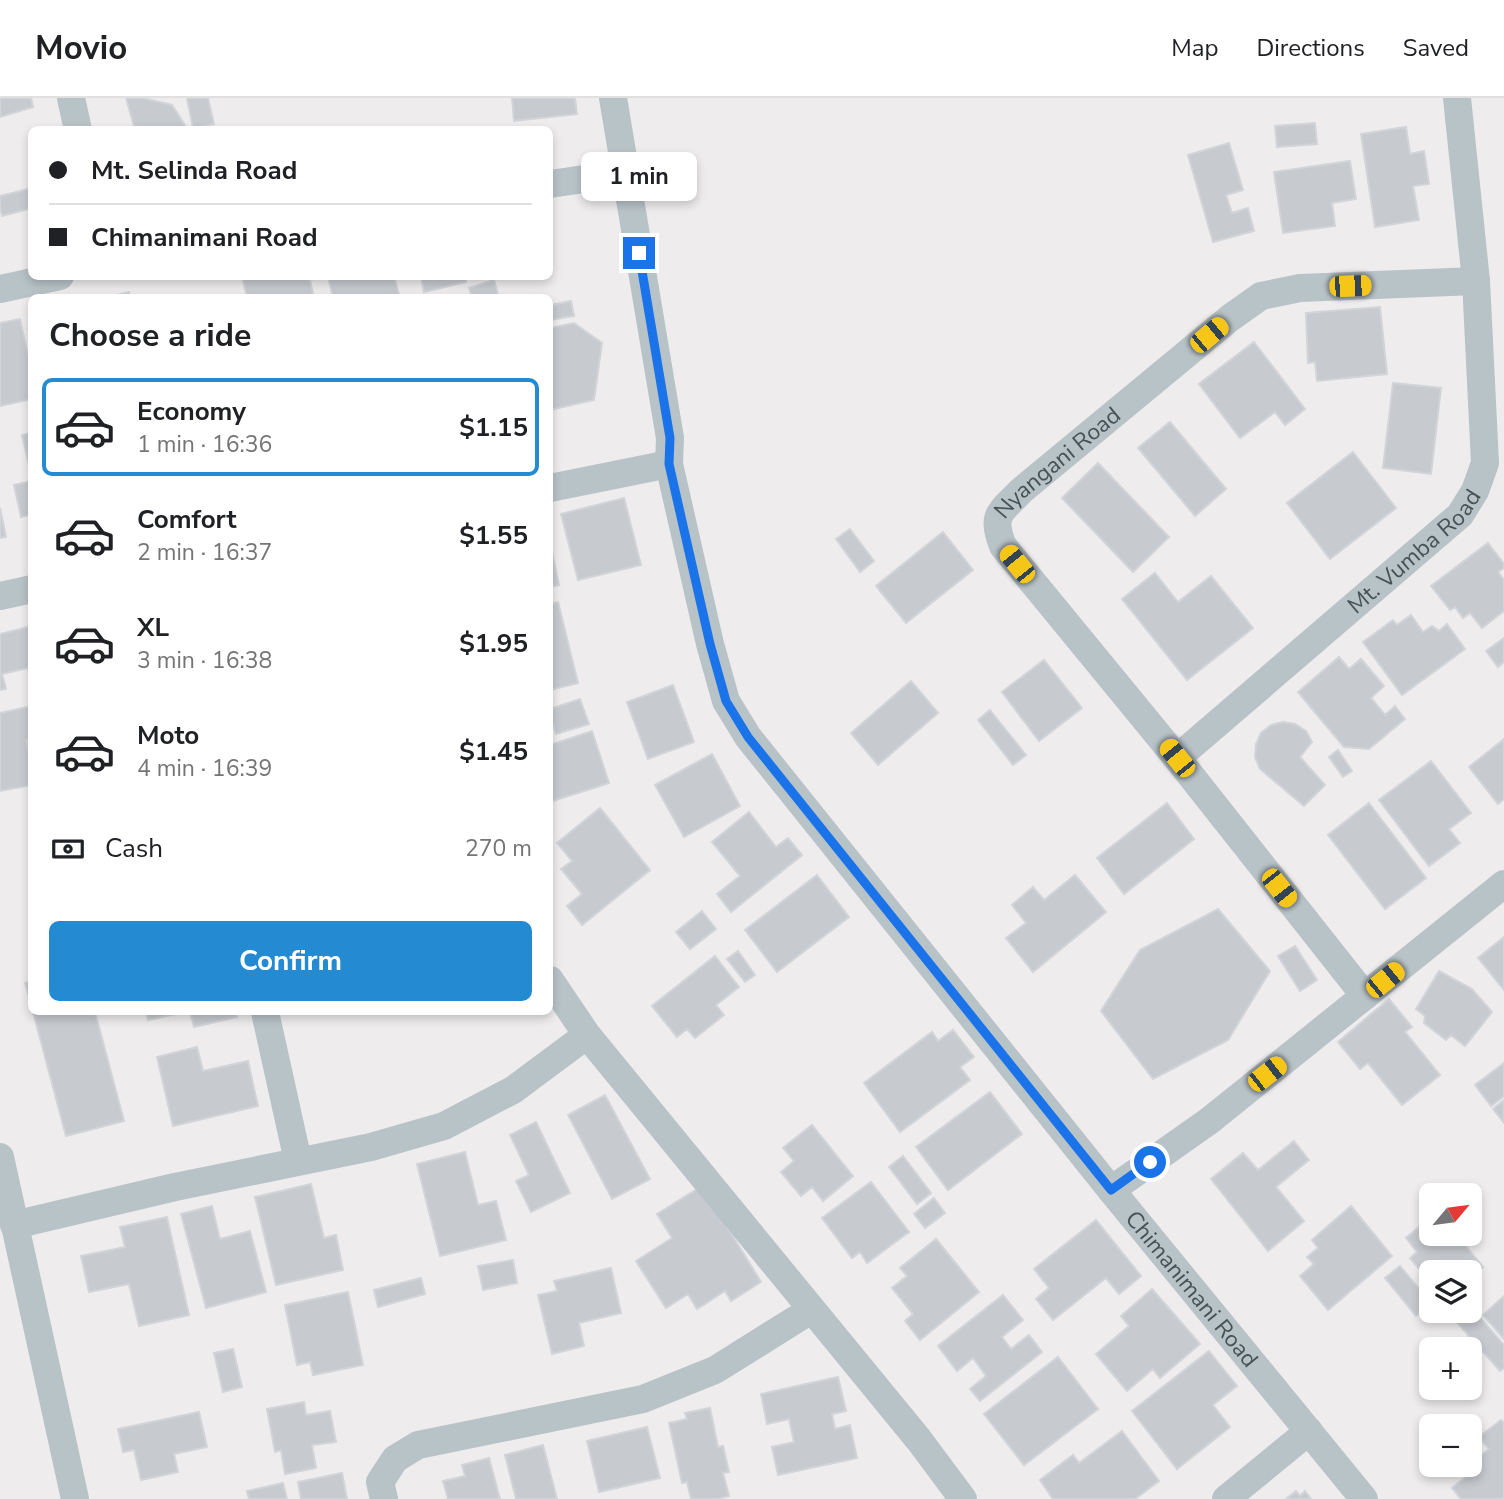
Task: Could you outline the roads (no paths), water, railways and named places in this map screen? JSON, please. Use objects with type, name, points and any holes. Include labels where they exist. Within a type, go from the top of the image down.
[{"type":"street","points":[[71,98],[77,126]]},
{"type":"street","name":"Chimanimani Road","points":[[613,98],[670,438],[669,464],[710,644],[726,701],[748,737],[1111,1190],[1364,1499]]},
{"type":"street","name":"Mt. Vumba Road","points":[[1177,758],[1460,515],[1475,491],[1485,463],[1476,281],[1457,98]]},
{"type":"street","points":[[553,184],[625,173]]},
{"type":"street","points":[[0,289],[42,280]]},
{"type":"street","name":"Nyangani Road","points":[[1365,996],[1177,758],[1003,546],[996,524],[998,515],[1032,482],[1230,318],[1261,296],[1300,288],[1476,281]]},
{"type":"street","points":[[553,487],[669,464]]},
{"type":"street","points":[[0,596],[28,590]]},
{"type":"street","points":[[1111,1190],[1209,1121],[1504,884]]},
{"type":"street","points":[[553,984],[587,1035],[919,1440],[963,1499]]},
{"type":"street","points":[[266,1015],[298,1161]]},
{"type":"street","points":[[14,1225],[175,1187],[371,1147],[444,1126],[513,1090],[587,1035]]},
{"type":"street","points":[[0,1157],[75,1499]]},
{"type":"street","points":[[384,1499],[380,1482],[395,1458],[418,1445],[643,1399],[715,1370],[811,1310]]},
{"type":"street","points":[[1226,1499],[1309,1432]]}]
